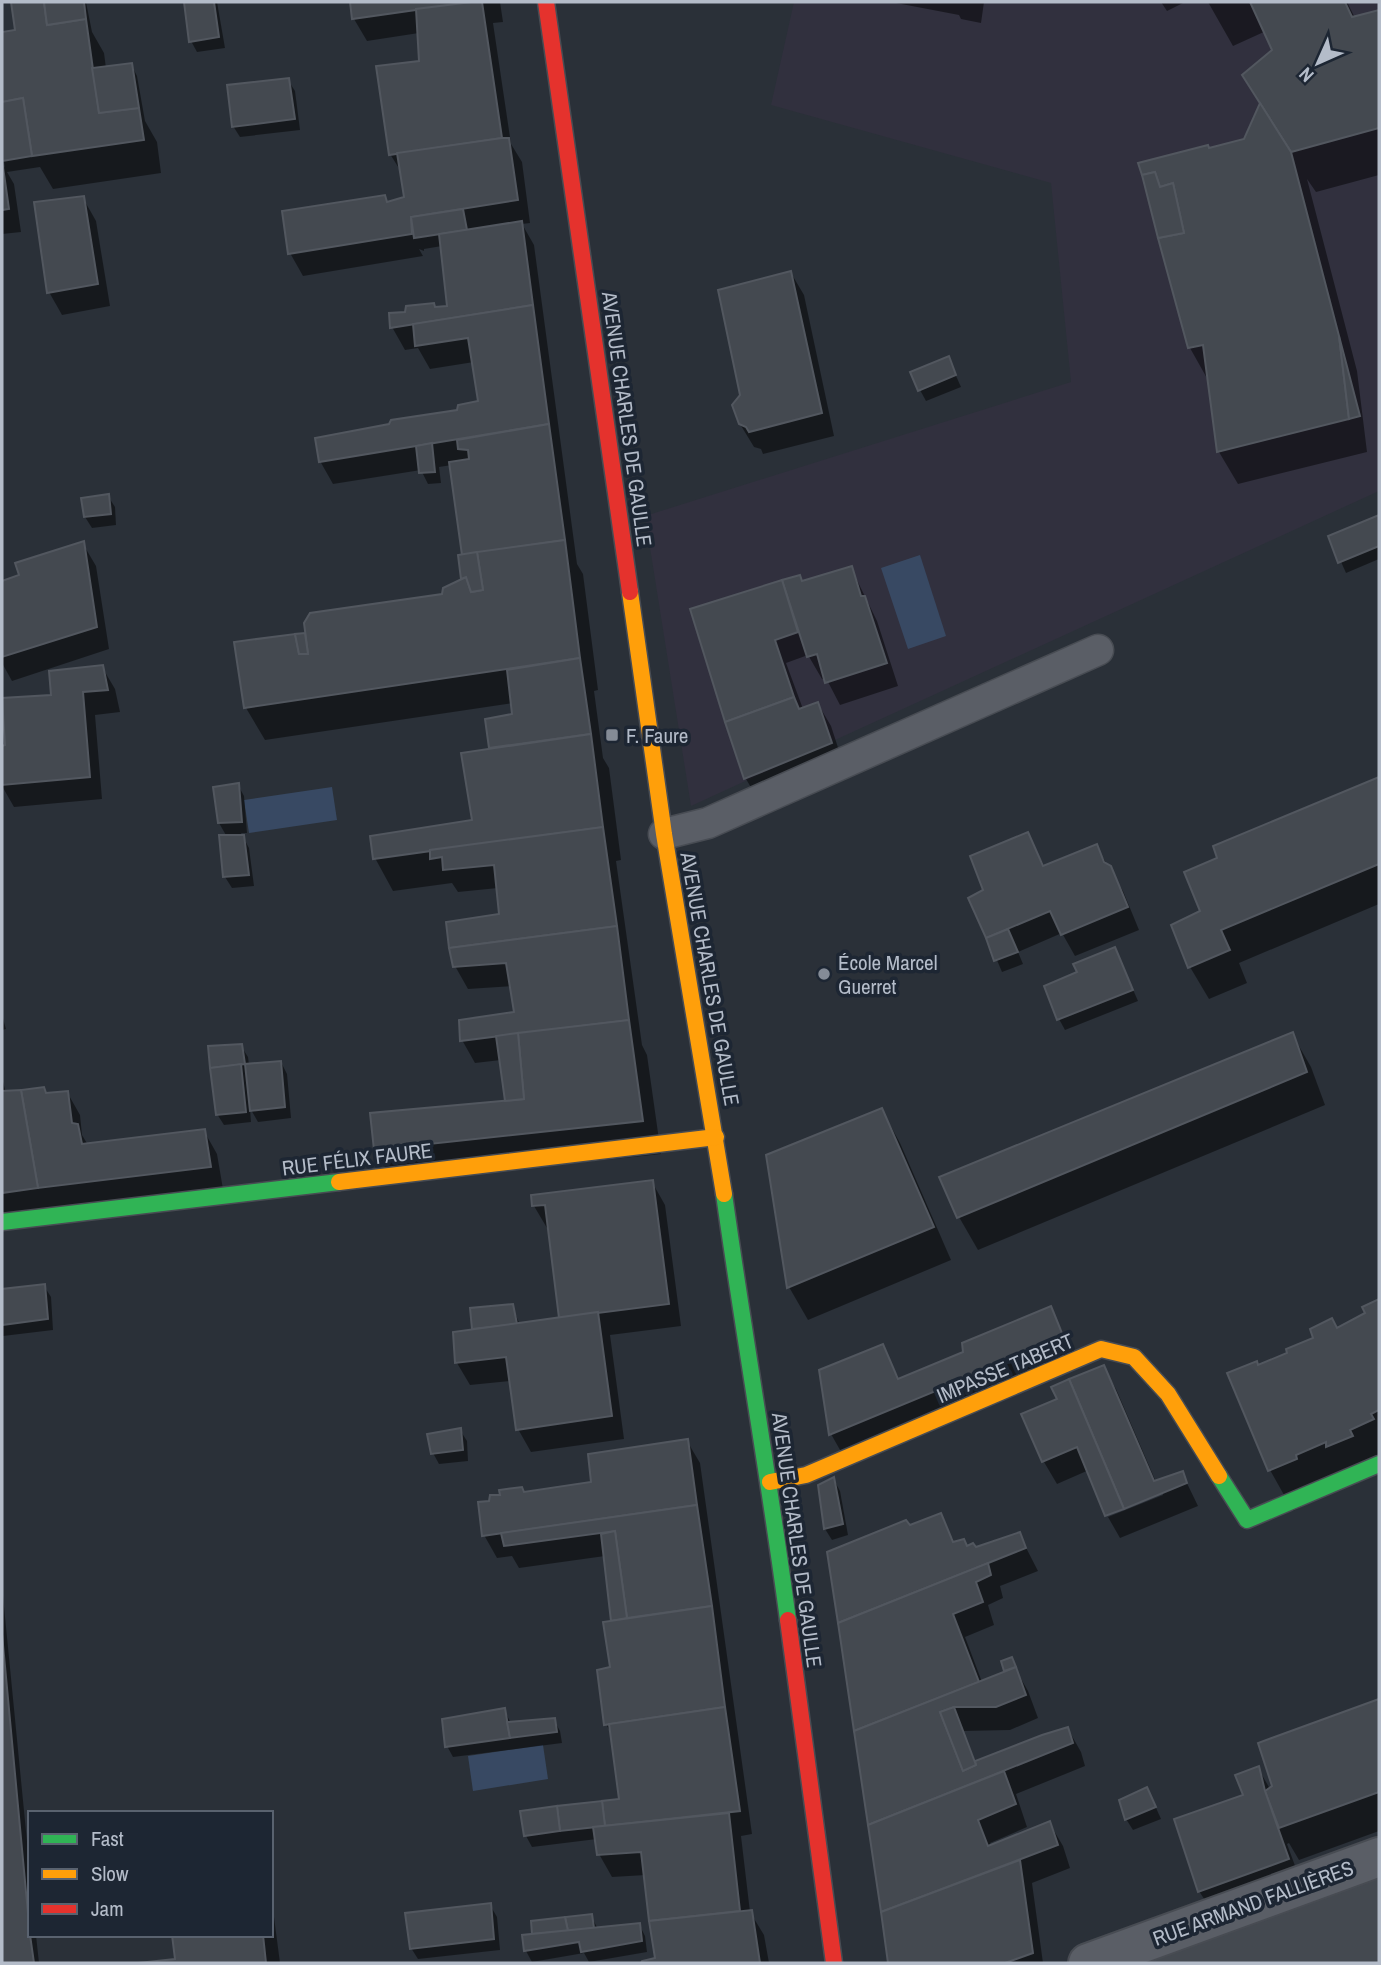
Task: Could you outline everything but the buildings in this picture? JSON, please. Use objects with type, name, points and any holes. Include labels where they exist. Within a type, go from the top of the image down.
[{"type":"street","name":"AVENUE CHARLES DE GAULLE","points":[[546,2],[664,834],[716,1137],[743,1331],[770,1482],[834,1963]]},
{"type":"street","name":"RUE FÉLIX FAURE","points":[[2,1222],[716,1137]]},
{"type":"street","name":"IMPASSE TABERT","points":[[770,1482],[806,1475],[1101,1349],[1134,1357],[1168,1394],[1247,1520],[1379,1464]]},
{"type":"street","name":"RUE ARMAND FALLIÈRES","points":[[1088,1963],[1379,1857]]},
{"type":"lane","points":[[664,834],[708,823],[1098,650]]},
{"type":"shaded area","points":[[794,2],[1379,2],[1379,491],[691,806],[645,516],[1071,382],[1051,183],[771,105]]},
{"type":"water","points":[[920,555],[946,636],[908,649],[881,568]]},
{"type":"water","points":[[332,787],[337,820],[249,833],[244,800]]},
{"type":"water","points":[[543,1745],[548,1779],[473,1791],[468,1756]]},
{"type":"traffic: fast","points":[[2,1222],[339,1182]]},
{"type":"traffic: fast","points":[[724,1194],[788,1620]]},
{"type":"traffic: fast","points":[[1219,1476],[1247,1520],[1379,1464]]},
{"type":"traffic: slow","points":[[630,592],[664,834],[724,1194]]},
{"type":"traffic: slow","points":[[339,1182],[716,1137]]},
{"type":"traffic: slow","points":[[770,1482],[806,1475],[1101,1349],[1134,1357],[1168,1394],[1219,1476]]},
{"type":"traffic: jam","points":[[546,2],[630,592]]},
{"type":"traffic: jam","points":[[788,1620],[834,1963]]},
{"type":"place","name":"F. Faure","points":[[612,735]]},
{"type":"place","name":"École Marcel Guerret","points":[[824,974]]}]
